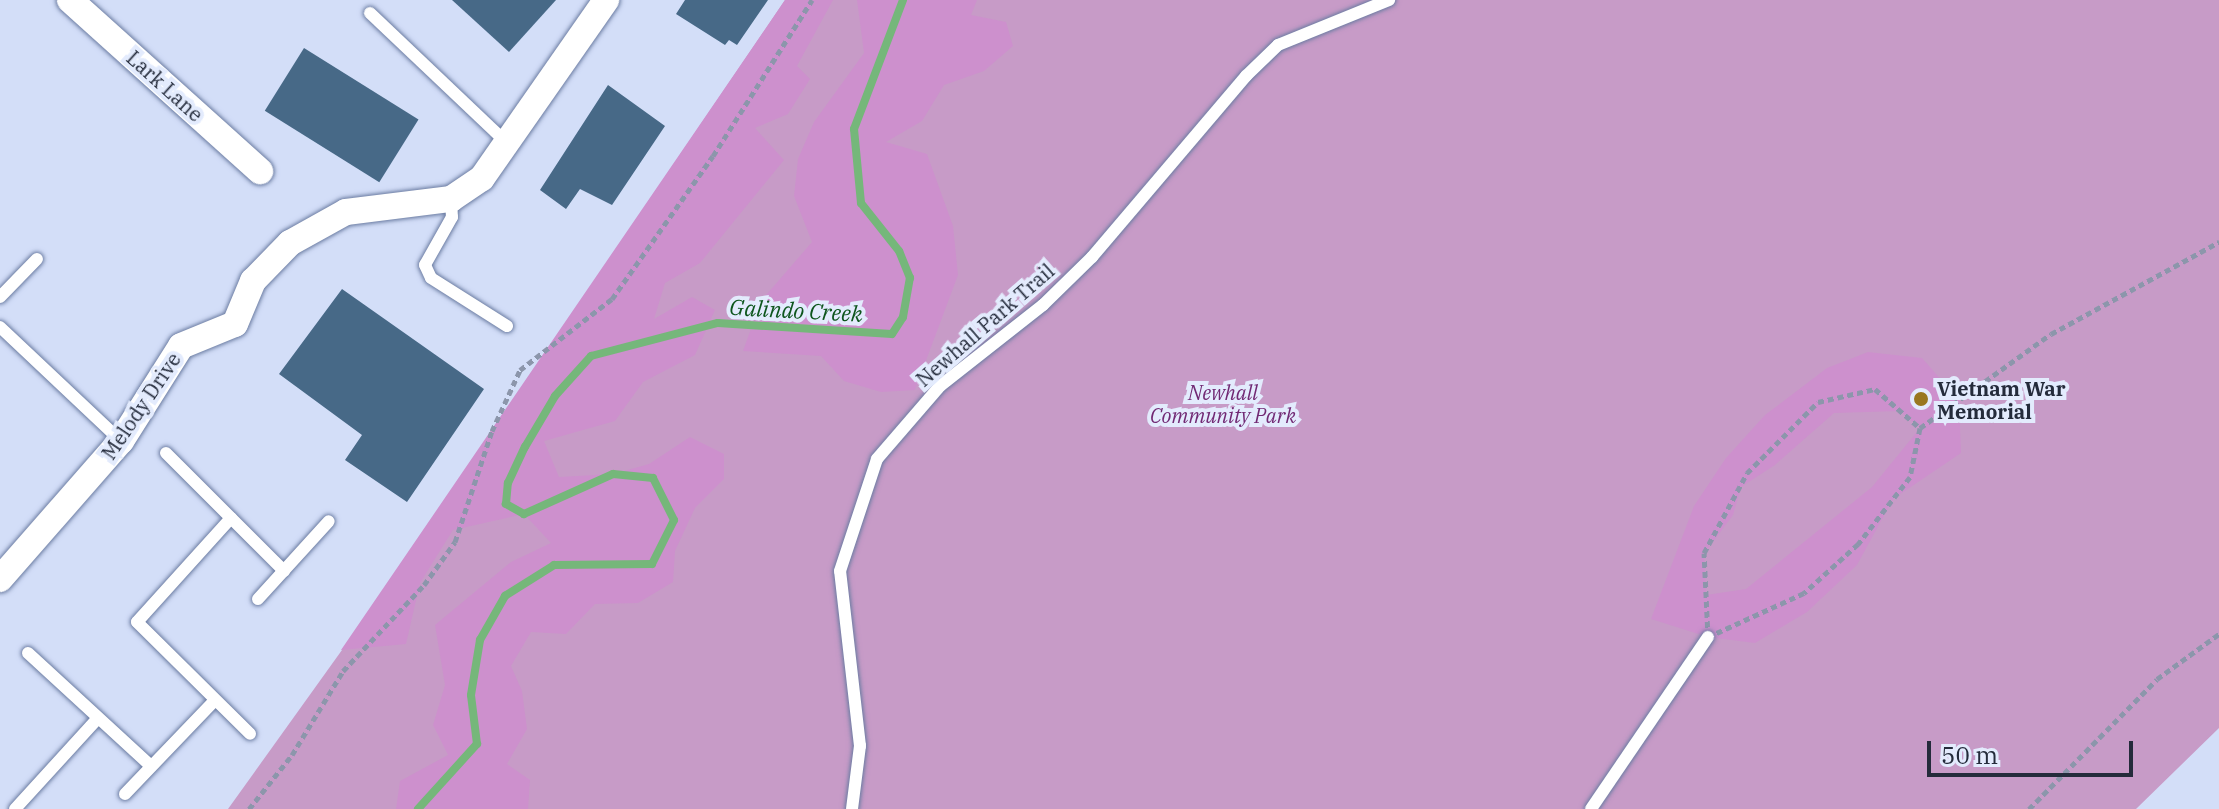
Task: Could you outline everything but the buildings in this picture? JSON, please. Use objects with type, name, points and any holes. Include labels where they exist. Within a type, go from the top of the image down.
[{"type":"street","name":"Lark Lane","points":[[70,0],[260,171]]},
{"type":"street","name":"Melody Drive","points":[[0,579],[121,441],[181,346],[235,324],[253,281],[290,243],[346,212],[451,199],[482,178],[606,0]]},
{"type":"lane","name":"Newhall Park Trail","points":[[852,809],[860,746],[840,571],[877,459],[940,386],[1043,305],[1092,257],[1278,45],[1389,0]]},
{"type":"lane","points":[[370,13],[507,143]]},
{"type":"lane","points":[[451,199],[452,217],[425,265],[431,278],[507,326]]},
{"type":"lane","points":[[0,297],[37,259]]},
{"type":"lane","points":[[0,327],[121,441]]},
{"type":"lane","points":[[166,453],[284,571]]},
{"type":"lane","points":[[231,518],[137,622],[250,734]]},
{"type":"lane","points":[[258,599],[329,521]]},
{"type":"lane","points":[[1591,809],[1708,637]]},
{"type":"lane","points":[[28,653],[151,766]]},
{"type":"lane","points":[[125,794],[215,700]]},
{"type":"lane","points":[[15,809],[98,718]]},
{"type":"path","points":[[249,809],[292,755],[343,671],[424,585],[455,542],[492,431],[520,370],[612,299],[713,156],[812,0]]},
{"type":"path","points":[[1920,428],[1875,389],[1818,402],[1747,473],[1704,553],[1708,637],[1804,593],[1858,544],[1910,477],[1920,428],[2051,334],[2219,242]]},
{"type":"path","points":[[2029,809],[2157,679],[2219,634]]},
{"type":"green space","name":"Newhall Community Park","points":[[785,0],[2219,0],[2219,728],[2136,809],[228,809],[380,597]]},
{"type":"shaded area","points":[[785,0],[833,0],[797,66],[810,79],[788,114],[755,128],[784,160],[700,263],[665,283],[654,319],[692,297],[715,310],[695,355],[643,382],[615,421],[544,441],[559,477],[613,474],[649,464],[690,437],[724,454],[724,479],[695,508],[675,551],[673,582],[638,603],[595,604],[566,634],[531,632],[511,666],[522,691],[527,729],[507,764],[530,780],[528,809],[396,809],[400,781],[448,755],[433,725],[445,685],[435,625],[511,562],[551,543],[524,514],[453,530],[420,583],[406,644],[341,650]]},
{"type":"shaded area","points":[[857,0],[977,0],[971,15],[1006,22],[1013,46],[984,71],[944,85],[922,121],[886,142],[927,154],[953,226],[958,275],[915,390],[881,392],[844,381],[821,356],[743,351],[761,301],[812,242],[794,196],[798,159],[814,122],[864,53]]},
{"type":"shaded area","points":[[1868,352],[1922,358],[1959,400],[1961,453],[1893,499],[1857,565],[1807,612],[1755,643],[1708,637],[1651,619],[1694,506],[1726,458],[1765,415],[1827,368]],"holes":[[[1900,411],[1920,428],[1872,487],[1746,589],[1706,595],[1704,554],[1733,515],[1741,487],[1775,465],[1834,413]]]},
{"type":"waterway","name":"Galindo Creek","points":[[418,809],[477,744],[471,695],[480,640],[505,596],[554,565],[652,564],[674,520],[653,478],[613,474],[524,514],[506,504],[508,483],[525,447],[555,396],[591,356],[718,323],[892,334],[903,317],[910,278],[899,251],[861,203],[854,129],[903,0]]},
{"type":"place","name":"Vietnam War Memorial","points":[[1921,399]]}]
